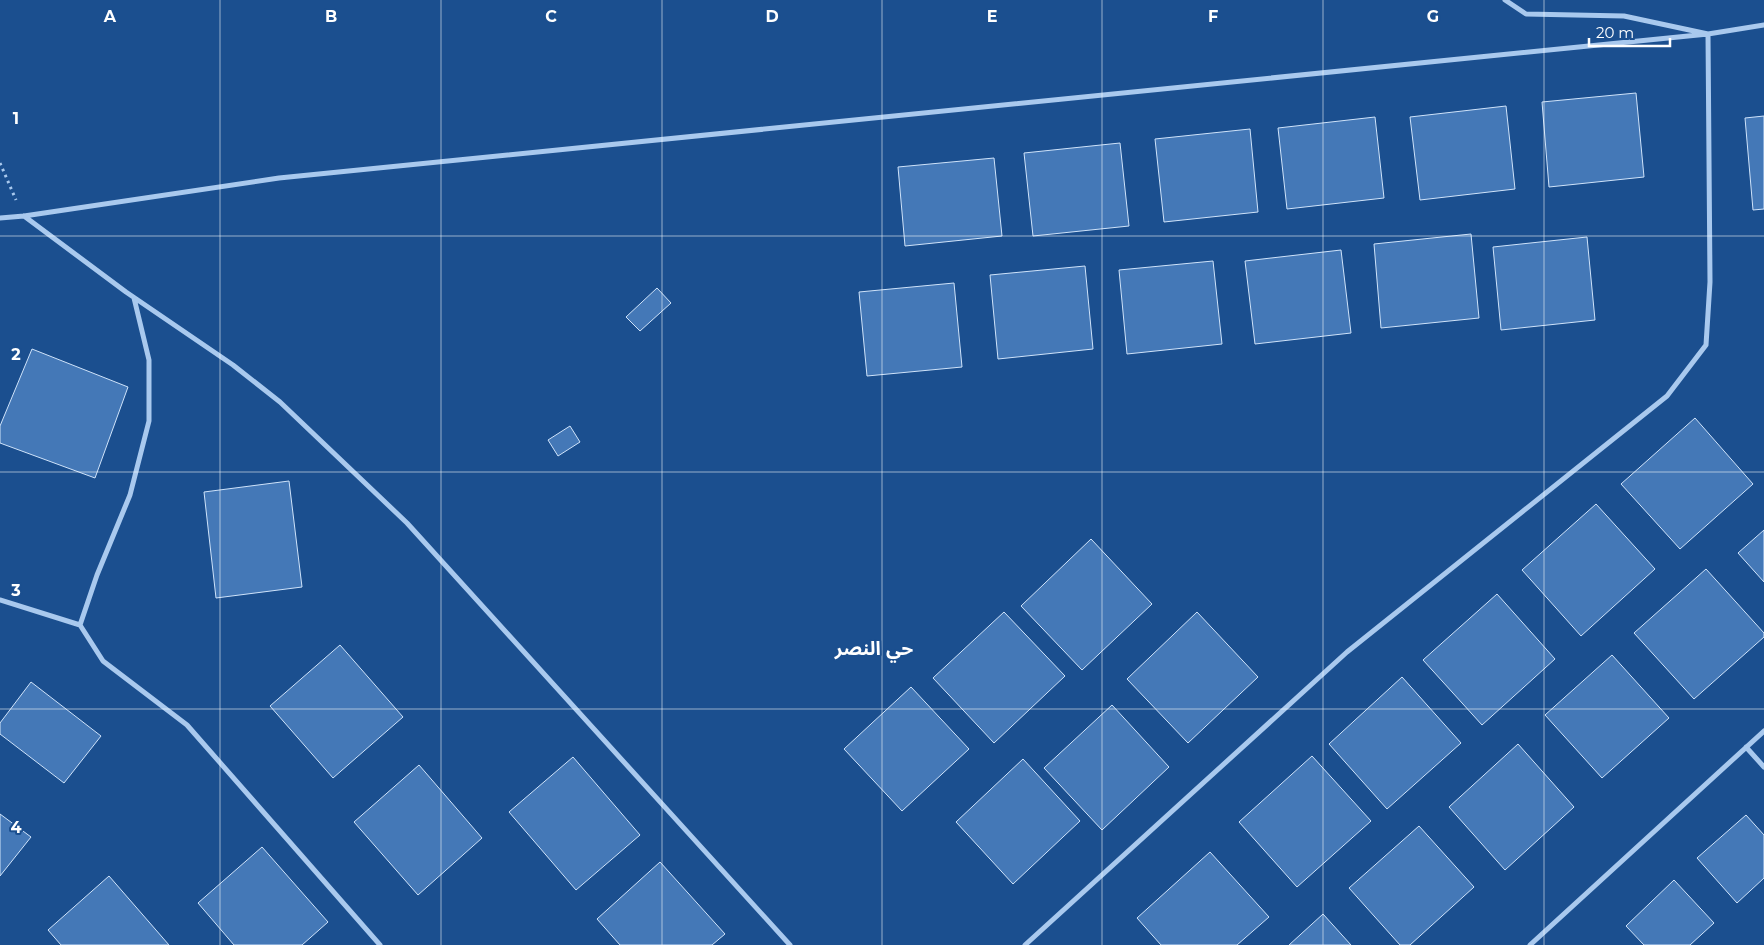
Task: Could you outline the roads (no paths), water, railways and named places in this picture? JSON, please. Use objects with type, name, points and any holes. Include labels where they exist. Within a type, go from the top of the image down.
[{"type":"street","points":[[1505,0],[1526,14],[1624,16],[1708,34]]},
{"type":"street","points":[[0,218],[279,178],[1708,34],[1764,25]]},
{"type":"street","points":[[1025,945],[1347,652],[1667,396],[1706,344],[1710,282],[1708,34]]},
{"type":"street","points":[[24,216],[134,298],[233,365],[280,402],[407,523],[790,945]]},
{"type":"street","points":[[80,625],[97,574],[130,495],[149,420],[149,360],[134,298]]},
{"type":"street","points":[[0,600],[80,625],[103,661],[187,725],[380,945]]},
{"type":"street","points":[[1530,945],[1764,731]]},
{"type":"street","points":[[1746,747],[1764,767]]},
{"type":"district","name":"حي النصر","points":[[874,648]]}]
